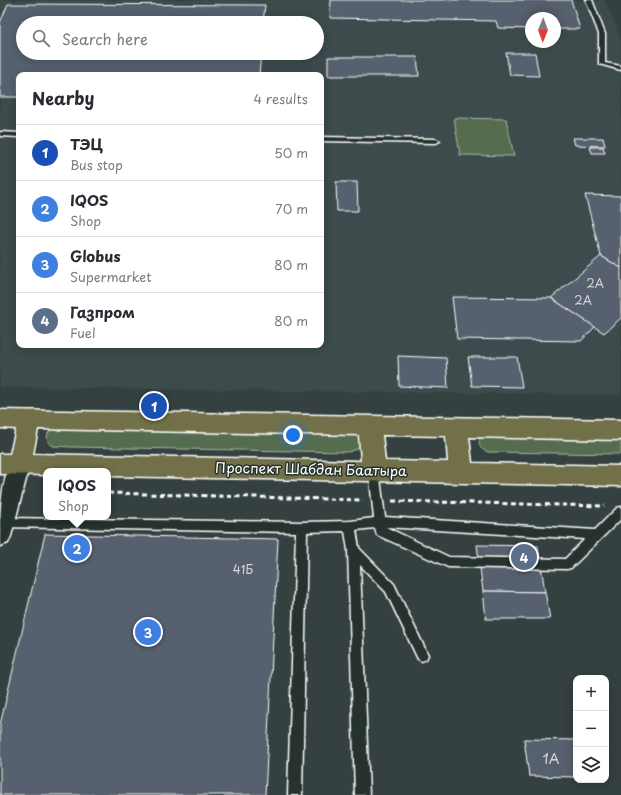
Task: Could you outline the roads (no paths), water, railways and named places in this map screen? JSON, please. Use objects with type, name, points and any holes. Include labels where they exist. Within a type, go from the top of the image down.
[{"type":"main road","points":[[0,419],[370,427],[621,430]]},
{"type":"main road","points":[[9,464],[29,419]]},
{"type":"main road","points":[[370,427],[374,471]]},
{"type":"main road","points":[[457,427],[461,473]]},
{"type":"main road","name":"Проспект Шабдан Баатыра","points":[[9,464],[621,476]]},
{"type":"street","points":[[2,529],[9,464]]},
{"type":"lane","points":[[589,0],[602,34],[602,64],[621,68]]},
{"type":"lane","points":[[0,134],[16,135]]},
{"type":"lane","points":[[324,139],[436,141]]},
{"type":"lane","points":[[374,471],[380,531],[448,562],[567,564],[621,512]]},
{"type":"lane","points":[[2,529],[302,527],[350,526],[380,522],[597,535]]},
{"type":"lane","points":[[350,526],[354,550],[362,795]]},
{"type":"lane","points":[[295,795],[302,527]]},
{"type":"lane","points":[[354,550],[390,588],[422,655]]},
{"type":"place","name":"ТЭЦ","points":[[154,406]]},
{"type":"place","name":"IQOS","points":[[77,548]]},
{"type":"place","name":"Газпром","points":[[524,557]]},
{"type":"place","name":"Globus","points":[[148,632]]}]
